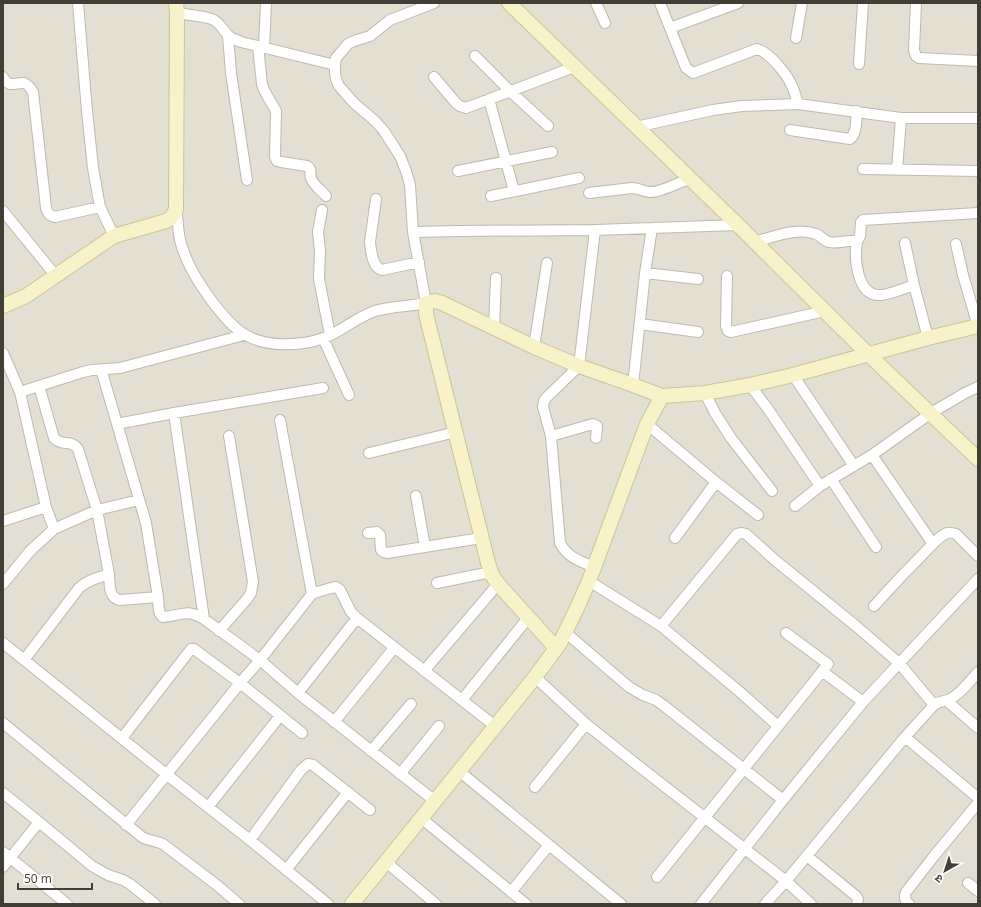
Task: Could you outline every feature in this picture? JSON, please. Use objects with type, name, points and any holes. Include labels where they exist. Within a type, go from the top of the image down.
[{"type":"street","points":[[78,3],[86,104],[96,187],[100,207],[114,236]]},
{"type":"street","points":[[266,3],[261,47],[262,84],[276,111],[276,157],[277,160],[281,162],[309,168],[311,170],[312,180],[326,196]]},
{"type":"street","points":[[434,3],[398,16],[390,20],[370,36],[348,44],[336,58],[334,72],[339,86],[354,103],[384,131],[400,156],[406,171],[410,185],[413,232],[426,303],[426,314],[481,538],[495,578],[528,618],[556,648]]},
{"type":"street","points":[[509,3],[868,354],[977,458]]},
{"type":"street","points":[[596,3],[605,23]]},
{"type":"street","points":[[660,3],[686,68],[693,73],[757,49],[761,50],[774,61],[792,84],[798,104]]},
{"type":"street","points":[[670,28],[738,3]]},
{"type":"street","points":[[859,64],[863,3]]},
{"type":"street","points":[[916,3],[914,50],[916,56],[919,58],[978,61]]},
{"type":"street","points":[[796,38],[799,6]]},
{"type":"street","points":[[247,180],[231,73],[228,36],[222,27],[214,20],[176,8],[176,210],[180,240],[184,254],[193,273],[219,310],[231,324],[244,335],[262,342],[280,345],[300,343],[327,336],[343,329],[374,311],[435,301],[579,366],[662,396],[705,393],[793,375],[928,338],[978,326],[956,244]]},
{"type":"street","points":[[228,36],[240,42],[335,65]]},
{"type":"street","points":[[475,56],[548,126]]},
{"type":"street","points":[[434,77],[456,103],[466,108],[574,67]]},
{"type":"street","points":[[3,77],[5,81],[10,84],[24,83],[33,92],[46,208],[48,213],[52,216],[56,216],[100,207]]},
{"type":"street","points":[[489,99],[514,191]]},
{"type":"street","points":[[636,127],[713,110],[742,106],[798,104],[901,118],[978,118]]},
{"type":"street","points":[[790,130],[852,139],[857,111]]},
{"type":"street","points":[[897,170],[901,118]]},
{"type":"street","points":[[458,171],[552,152]]},
{"type":"street","points":[[863,169],[978,171]]},
{"type":"street","points":[[491,196],[579,178]]},
{"type":"street","points":[[588,193],[632,188],[646,192],[654,192],[689,179]]},
{"type":"street","points":[[376,199],[370,242],[374,264],[382,270],[419,262]]},
{"type":"street","points":[[3,306],[26,296],[114,236],[166,221],[171,218],[176,210]]},
{"type":"street","points":[[322,210],[318,232],[320,251],[319,279],[327,336],[349,396]]},
{"type":"street","points":[[3,211],[56,276]]},
{"type":"street","points":[[914,285],[883,295],[873,294],[864,286],[858,276],[856,251],[856,242],[860,236],[861,222],[863,220],[978,213]]},
{"type":"street","points":[[413,232],[595,230],[738,226]]},
{"type":"street","points":[[633,385],[652,228]]},
{"type":"street","points":[[594,567],[570,556],[560,543],[551,436],[543,407],[544,401],[579,366],[595,230]]},
{"type":"street","points":[[754,242],[785,233],[797,232],[818,234],[826,241],[830,242],[851,240],[856,242]]},
{"type":"street","points":[[905,243],[928,338]]},
{"type":"street","points":[[534,347],[547,264]]},
{"type":"street","points":[[646,273],[698,279]]},
{"type":"street","points":[[727,276],[726,326],[728,331],[731,332],[825,311]]},
{"type":"street","points":[[494,328],[496,278]]},
{"type":"street","points":[[640,324],[698,332]]},
{"type":"street","points":[[20,392],[82,372],[120,368],[244,335]]},
{"type":"street","points":[[3,353],[20,392],[46,507],[54,529]]},
{"type":"street","points":[[101,369],[146,523],[161,616],[163,617],[190,613],[196,615],[219,630],[260,660],[298,693],[434,801]]},
{"type":"street","points":[[793,375],[854,466]]},
{"type":"street","points":[[750,385],[768,408],[820,486]]},
{"type":"street","points":[[39,386],[54,438],[58,442],[71,443],[78,449],[97,510],[111,593],[116,599],[120,600],[158,597]]},
{"type":"street","points":[[795,506],[820,486],[872,455],[931,413],[978,387]]},
{"type":"street","points":[[117,424],[323,388]]},
{"type":"street","points":[[705,393],[715,413],[731,438],[772,491]]},
{"type":"street","points":[[356,902],[434,801],[535,677],[556,648],[589,581],[647,424],[662,396]]},
{"type":"street","points":[[174,413],[204,620]]},
{"type":"street","points":[[280,420],[312,594]]},
{"type":"street","points":[[551,436],[593,424],[597,427],[596,438]]},
{"type":"street","points":[[647,424],[758,515]]},
{"type":"street","points":[[369,453],[456,432]]},
{"type":"street","points":[[219,630],[247,599],[251,593],[253,582],[229,436]]},
{"type":"street","points":[[872,455],[933,544]]},
{"type":"street","points":[[831,479],[876,547]]},
{"type":"street","points":[[675,538],[716,482]]},
{"type":"street","points":[[416,496],[425,547]]},
{"type":"street","points":[[3,584],[30,550],[54,529],[97,510],[139,500]]},
{"type":"street","points":[[3,521],[46,507]]},
{"type":"street","points":[[368,532],[377,532],[380,535],[381,550],[388,553],[481,538]]},
{"type":"street","points":[[874,606],[933,544],[948,532],[956,534],[978,556]]},
{"type":"street","points":[[661,626],[737,534],[746,534],[776,561],[899,663],[934,705]]},
{"type":"street","points":[[24,660],[79,588],[84,583],[109,574]]},
{"type":"street","points":[[436,583],[495,578]]},
{"type":"street","points":[[424,671],[495,578]]},
{"type":"street","points":[[701,904],[863,702],[978,579]]},
{"type":"street","points":[[589,581],[661,626],[746,697],[778,726]]},
{"type":"street","points":[[126,825],[312,594],[331,588],[336,587],[340,590],[351,612],[357,618],[495,726]]},
{"type":"street","points":[[298,693],[357,618]]},
{"type":"street","points":[[462,700],[528,618]]},
{"type":"street","points":[[565,632],[629,687],[643,696],[656,700],[663,705],[783,800]]},
{"type":"street","points":[[657,877],[828,664],[786,633]]},
{"type":"street","points":[[3,643],[328,904]]},
{"type":"street","points":[[334,722],[394,648]]},
{"type":"street","points":[[122,738],[191,649],[194,649],[240,683],[302,733]]},
{"type":"street","points":[[822,672],[863,702]]},
{"type":"street","points":[[765,904],[786,881],[905,737],[934,705],[940,701],[947,700],[955,696],[978,672]]},
{"type":"street","points":[[535,677],[586,724],[786,881],[811,904]]},
{"type":"street","points":[[947,700],[978,728]]},
{"type":"street","points":[[371,751],[411,704]]},
{"type":"street","points":[[208,808],[280,716]]},
{"type":"street","points":[[3,723],[126,825],[142,837],[163,844],[239,904]]},
{"type":"street","points":[[535,787],[586,724]]},
{"type":"street","points":[[400,774],[439,726]]},
{"type":"street","points":[[905,737],[978,798]]},
{"type":"street","points":[[250,840],[301,770],[308,764],[313,765],[370,810]]},
{"type":"street","points":[[459,771],[621,904]]},
{"type":"street","points":[[286,870],[348,792]]},
{"type":"street","points":[[3,793],[92,866],[108,875],[130,884],[155,904]]},
{"type":"street","points":[[909,904],[904,896],[906,892],[978,803]]},
{"type":"street","points":[[421,818],[526,904]]},
{"type":"street","points":[[3,867],[7,855],[39,822]]},
{"type":"street","points":[[510,892],[549,845]]},
{"type":"street","points":[[7,855],[67,904]]},
{"type":"street","points":[[806,856],[856,896],[858,899],[857,904]]},
{"type":"street","points":[[386,862],[436,904]]},
{"type":"street","points":[[968,883],[978,891]]},
{"type":"shaded area","points":[[3,3],[978,3],[978,904],[3,904]]}]
